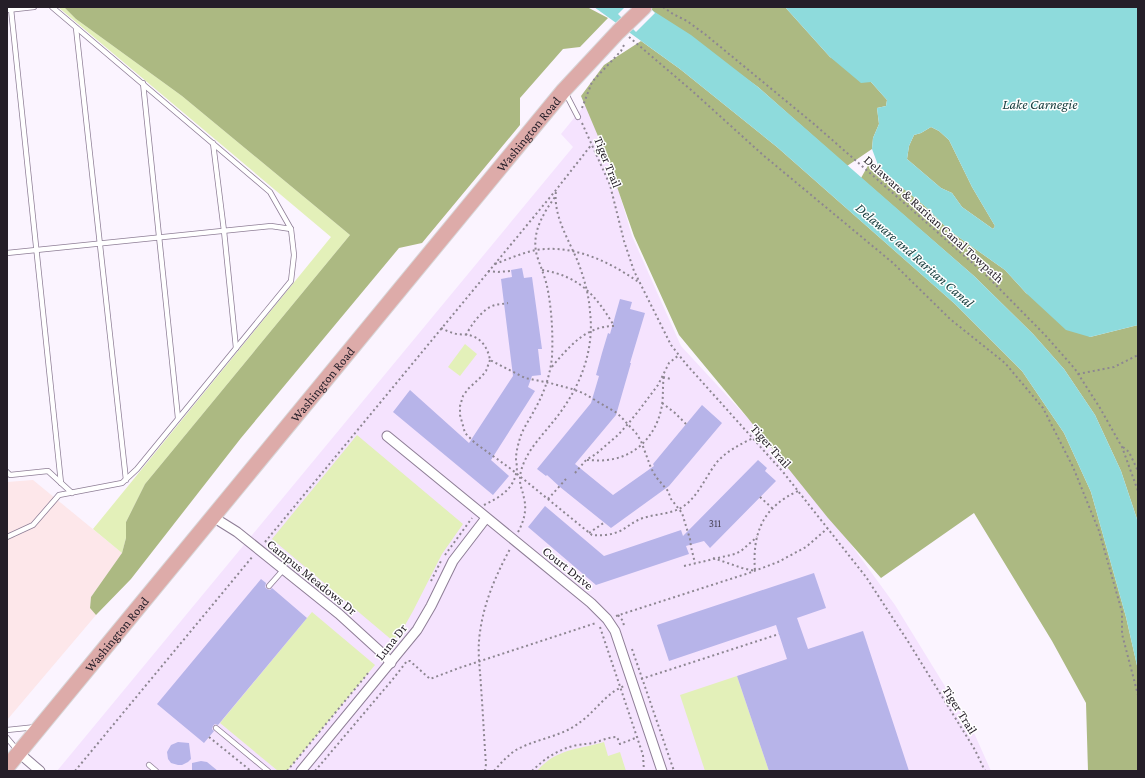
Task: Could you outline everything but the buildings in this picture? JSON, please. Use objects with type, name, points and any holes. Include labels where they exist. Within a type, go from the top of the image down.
[{"type":"main road","name":"Washington Road","points":[[7,767],[564,90],[644,7]]},
{"type":"street","name":"Court Drive","points":[[387,436],[591,603],[603,621],[615,631],[662,771]]},
{"type":"street","name":"Campus Meadows Dr","points":[[213,517],[237,532],[339,614],[384,655],[390,663]]},
{"type":"street","name":"Luna Dr","points":[[301,771],[417,630],[431,606],[453,561],[486,518]]},
{"type":"street","points":[[19,752],[40,771]]},
{"type":"lane","points":[[34,7],[9,10],[37,250],[61,483]]},
{"type":"lane","points":[[7,537],[33,525],[59,495],[122,483],[126,480],[137,469],[292,281],[294,255],[292,229],[270,192],[52,7]]},
{"type":"lane","points":[[76,28],[126,480]]},
{"type":"lane","points":[[143,84],[178,418]]},
{"type":"lane","points":[[564,90],[578,116]]},
{"type":"lane","points":[[213,143],[236,348]]},
{"type":"lane","points":[[7,253],[271,226],[292,229]]},
{"type":"lane","points":[[7,472],[10,475],[48,471],[72,493]]},
{"type":"lane","points":[[269,586],[284,569]]},
{"type":"lane","points":[[7,730],[41,726]]},
{"type":"lane","points":[[216,728],[268,771]]},
{"type":"lane","points":[[7,738],[19,752]]},
{"type":"lane","points":[[150,765],[156,771]]},
{"type":"path","name":"Delaware & Raritan Canal Towpath","points":[[663,7],[706,35],[814,124],[984,274],[1045,335],[1075,369],[1122,447],[1138,491]]},
{"type":"path","points":[[578,116],[592,82],[621,51],[628,36],[764,155],[893,263],[950,320],[1005,363],[1043,408],[1073,467],[1099,531],[1122,612],[1122,634],[1138,695]]},
{"type":"path","name":"Tiger Trail","points":[[578,116],[610,185],[624,241],[634,271],[671,345],[783,472],[868,578],[975,750],[985,771]]},
{"type":"path","points":[[75,771],[556,190],[592,144]]},
{"type":"path","points":[[485,771],[486,764],[481,684],[478,662],[480,631],[486,605],[497,572],[524,519],[526,508],[520,485],[520,477],[526,457],[538,439],[565,407],[581,379],[588,355],[591,332],[591,313],[587,290],[578,261],[561,226],[555,197],[556,190]]},
{"type":"path","points":[[494,264],[536,250],[556,249],[573,251],[607,262],[640,284]]},
{"type":"path","points":[[542,270],[573,280],[587,290],[602,305],[614,326],[604,326],[582,337],[571,345],[550,370]]},
{"type":"path","points":[[488,271],[511,271]]},
{"type":"path","points":[[466,335],[486,309],[495,305],[508,303]]},
{"type":"path","points":[[441,328],[453,333],[474,336],[485,346],[490,360],[486,371],[463,396],[460,406],[460,416],[465,433],[471,440],[592,535],[601,536],[611,534],[621,531],[637,520],[665,514],[679,509],[694,495],[721,459],[736,446],[753,438]]},
{"type":"path","points":[[575,473],[586,460],[596,454],[628,424],[658,385],[664,376],[669,363],[679,355]]},
{"type":"path","points":[[1078,374],[1114,367],[1138,355]]},
{"type":"path","points":[[490,360],[525,378],[575,390],[617,413],[636,433],[643,444],[651,468],[656,477],[668,491],[671,499],[679,509],[685,521],[695,562]]},
{"type":"path","points":[[664,376],[671,380]]},
{"type":"path","points":[[586,460],[606,460],[624,456],[643,444],[652,434],[658,422],[662,404],[664,376]]},
{"type":"path","points":[[662,404],[675,413],[686,424]]},
{"type":"path","points":[[1122,447],[1129,452],[1138,471]]},
{"type":"path","points":[[548,500],[566,479]]},
{"type":"path","points":[[755,571],[757,536],[761,524],[777,503],[786,496],[798,491]]},
{"type":"path","points":[[760,497],[772,508]]},
{"type":"path","points":[[589,533],[605,522]]},
{"type":"path","points":[[315,771],[407,661],[410,661],[430,679],[755,571],[778,562],[806,547],[828,528]]},
{"type":"path","points":[[684,566],[695,562],[735,554],[741,551],[757,536]]},
{"type":"path","points":[[713,558],[736,567],[755,571]]},
{"type":"path","points":[[618,616],[623,621],[625,628]]},
{"type":"path","points":[[603,621],[644,755],[644,771]]},
{"type":"path","points":[[630,642],[674,771]]},
{"type":"path","points":[[209,737],[250,771]]},
{"type":"path","points":[[532,771],[558,751],[593,743],[602,739],[617,737],[620,744],[638,737]]},
{"type":"shaded area","points":[[588,101],[602,135],[632,236],[681,346],[802,477],[895,605],[975,735],[991,771],[57,771],[573,147],[561,134]]},
{"type":"shaded area","points":[[33,480],[122,553],[91,597],[90,608],[96,615],[7,720],[7,482]]},
{"type":"green space","points":[[58,7],[64,7],[76,19],[182,96],[350,235],[145,484],[126,522],[126,538],[122,553],[93,529],[331,237]]},
{"type":"green space","points":[[64,7],[587,7],[608,18],[580,47],[563,49],[520,98],[520,125],[422,243],[399,248],[241,438],[131,579],[96,615],[90,608],[91,597],[122,553],[126,538],[126,522],[145,484],[350,235],[182,96],[76,19]]},
{"type":"green space","points":[[647,7],[785,7],[830,57],[871,82],[887,100],[886,106],[877,108],[879,124],[873,138],[872,149],[847,166],[758,87]]},
{"type":"green space","points":[[641,41],[680,69],[777,147],[955,304],[1022,371],[1064,433],[1091,492],[1126,617],[1138,670],[1138,771],[1088,771],[1086,703],[1052,641],[974,513],[881,578],[828,518],[679,335],[634,236],[606,155],[581,96],[604,65]]},
{"type":"green space","points":[[931,127],[939,131],[949,140],[972,187],[995,226],[993,229],[962,207],[952,193],[941,188],[907,159],[909,146],[914,135]]},
{"type":"green space","points":[[870,162],[878,165],[887,175],[926,207],[950,231],[1005,270],[1026,293],[1090,337],[1138,325],[1138,522],[1121,471],[1095,415],[1064,369],[1033,334],[974,276],[861,178]]},
{"type":"green space","points":[[465,344],[477,354],[460,376],[448,367]]},
{"type":"green space","points":[[357,435],[463,524],[442,554],[404,627],[393,641],[272,539]]},
{"type":"green space","points":[[312,612],[375,665],[287,771],[278,771],[220,723]]},
{"type":"green space","points":[[737,676],[769,771],[705,771],[680,695]]},
{"type":"green space","points":[[604,742],[608,756],[620,752],[626,771],[537,771],[545,763],[560,754]]},
{"type":"water","name":"Delaware and Raritan Canal","points":[[594,7],[647,7],[691,35],[758,87],[974,276],[1033,334],[1064,369],[1095,415],[1121,471],[1138,522],[1138,670],[1126,617],[1091,492],[1064,433],[1022,371],[955,304],[777,147],[680,69]]},
{"type":"water","name":"Lake Carnegie","points":[[785,7],[1138,7],[1138,325],[1090,337],[1066,330],[1026,293],[1005,270],[950,231],[926,207],[887,175],[878,165],[872,149],[873,138],[879,124],[877,108],[886,106],[887,100],[871,82],[861,83],[830,57]],"holes":[[[931,127],[939,131],[949,140],[972,187],[995,226],[993,229],[962,207],[952,193],[941,188],[907,159],[909,146],[914,135]]]},
{"type":"pier","points":[[625,7],[649,7],[655,13],[636,32],[618,14]]}]
